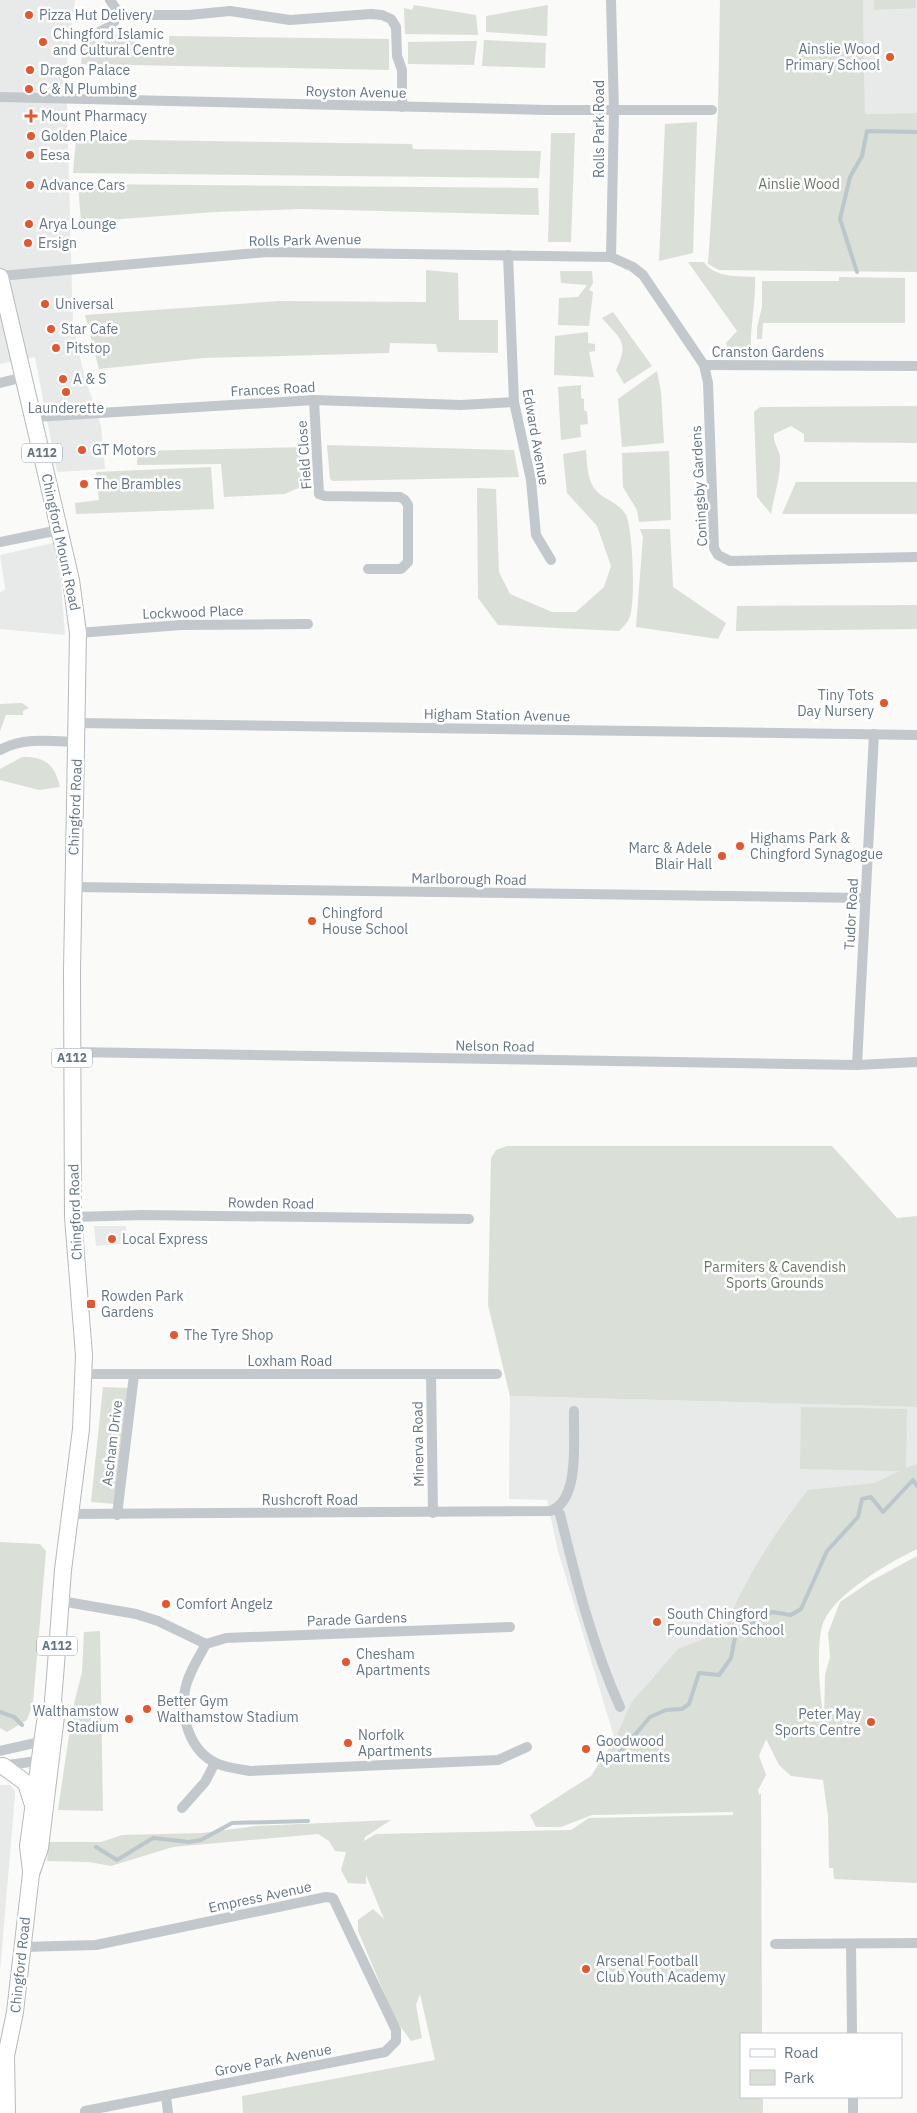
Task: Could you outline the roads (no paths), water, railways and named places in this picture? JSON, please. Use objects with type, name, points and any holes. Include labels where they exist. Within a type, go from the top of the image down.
[{"type":"main road","name":"Chingford Mount Road","points":[[0,277],[71,580],[78,633],[77,723]]},
{"type":"main road","name":"Chingford Road","points":[[7,2113],[3,2061],[15,2012],[31,1874],[40,1848],[45,1760],[48,1740],[46,1715],[54,1700],[61,1602],[81,1429],[84,1374],[73,1217],[73,887],[77,723]]},
{"type":"main road","name":"Chingford Road","points":[[31,1874],[28,1846],[33,1804],[45,1760]]},
{"type":"main road","points":[[1,1761],[26,1783],[33,1804]]},
{"type":"street","points":[[110,0],[118,12],[126,15],[135,15]]},
{"type":"street","name":"Rolls Park Road","points":[[611,0],[614,111],[611,257]]},
{"type":"street","points":[[154,15],[189,15],[230,11],[290,20],[371,14],[382,15],[391,19],[396,27],[397,56],[402,70],[402,106]]},
{"type":"street","points":[[95,34],[112,25],[118,12]]},
{"type":"street","name":"Royston Avenue","points":[[0,97],[614,111],[712,110]]},
{"type":"street","name":"Rolls Park Avenue","points":[[0,277],[268,252],[611,257]]},
{"type":"street","name":"Edward Avenue","points":[[508,255],[514,402],[531,480],[536,534],[551,560]]},
{"type":"street","name":"Cranston Gardens","points":[[611,257],[634,267],[643,274],[704,365],[917,366]]},
{"type":"street","name":"Coningsby Gardens","points":[[704,365],[708,392],[714,548],[718,556],[730,561],[917,557]]},
{"type":"street","points":[[0,383],[24,378]]},
{"type":"street","name":"Frances Road","points":[[34,417],[314,400],[461,405],[514,402]]},
{"type":"street","name":"Field Close","points":[[314,400],[319,494],[325,496],[400,497],[408,505],[408,562],[401,569],[368,569]]},
{"type":"street","points":[[0,542],[59,530]]},
{"type":"street","name":"Lockwood Place","points":[[78,633],[181,625],[308,624]]},
{"type":"street","name":"Higham Station Avenue","points":[[77,723],[917,735]]},
{"type":"street","name":"Tudor Road","points":[[857,1065],[874,734]]},
{"type":"street","points":[[0,750],[22,742],[38,740],[77,742]]},
{"type":"street","name":"Marlborough Road","points":[[73,887],[865,898]]},
{"type":"street","name":"Nelson Road","points":[[72,1052],[857,1065],[917,1062]]},
{"type":"street","name":"Rowden Road","points":[[73,1217],[143,1215],[469,1219]]},
{"type":"street","name":"Loxham Road","points":[[84,1374],[497,1374]]},
{"type":"street","name":"Minerva Road","points":[[431,1374],[433,1513]]},
{"type":"street","name":"Ascham Drive","points":[[117,1515],[134,1375]]},
{"type":"street","points":[[574,1411],[572,1481],[567,1494],[553,1510],[560,1514],[577,1584],[604,1672],[620,1707]]},
{"type":"street","name":"Rushcroft Road","points":[[70,1514],[433,1513],[553,1510]]},
{"type":"street","points":[[61,1602],[151,1618],[206,1644],[194,1666],[185,1690],[185,1721],[191,1737],[201,1752],[215,1762],[250,1771],[347,1767],[498,1760],[527,1748]]},
{"type":"street","name":"Parade Gardens","points":[[206,1644],[226,1638],[510,1627]]},
{"type":"street","points":[[1,1761],[48,1740]]},
{"type":"street","points":[[1,1761],[45,1760]]},
{"type":"street","points":[[182,1808],[205,1782],[215,1762]]},
{"type":"street","name":"Empress Avenue","points":[[22,1946],[96,1946],[326,1897],[333,1898],[396,2030],[396,2041],[385,2052]]},
{"type":"street","points":[[775,1944],[917,1943]]},
{"type":"street","points":[[851,1944],[852,2033]]},
{"type":"street","name":"Grove Park Avenue","points":[[85,2111],[385,2052]]},
{"type":"street","points":[[166,2096],[168,2113]]},
{"type":"street","points":[[853,2098],[853,2113]]},
{"type":"waterway","points":[[857,272],[840,219],[850,177],[862,156],[867,131],[917,132]]},
{"type":"waterway","points":[[612,1762],[650,1717],[666,1710],[682,1709],[689,1704],[699,1673],[719,1675],[731,1658],[736,1632],[772,1612],[791,1615],[801,1609],[827,1551],[858,1517],[862,1499],[871,1497],[883,1512],[913,1480],[917,1486]]},
{"type":"waterway","points":[[0,1712],[14,1717],[22,1725]]},
{"type":"waterway","points":[[96,1847],[117,1860],[153,1838],[189,1842],[201,1840],[232,1823],[308,1821]]},
{"type":"tunnel","points":[[135,15],[154,15]]},
{"type":"place","name":"Pizza Hut Delivery","points":[[29,15]]},
{"type":"place","name":"Chingford Islamic and Cultural Centre","points":[[43,42]]},
{"type":"place","name":"Ainslie Wood Primary School","points":[[890,57]]},
{"type":"place","name":"Dragon Palace","points":[[30,70]]},
{"type":"place","name":"C & N Plumbing","points":[[29,89]]},
{"type":"place","name":"Mount Pharmacy","points":[[31,116]]},
{"type":"place","name":"Golden Plaice","points":[[31,136]]},
{"type":"place","name":"Eesa","points":[[30,155]]},
{"type":"place","name":"Advance Cars","points":[[30,185]]},
{"type":"place","name":"Arya Lounge","points":[[29,224]]},
{"type":"place","name":"Ersign","points":[[28,243]]},
{"type":"place","name":"Universal","points":[[45,304]]},
{"type":"place","name":"Star Cafe","points":[[51,329]]},
{"type":"place","name":"Pitstop","points":[[56,348]]},
{"type":"place","name":"A & S","points":[[63,379]]},
{"type":"place","name":"Launderette","points":[[66,392]]},
{"type":"place","name":"GT Motors","points":[[82,450]]},
{"type":"place","name":"The Brambles","points":[[84,484]]},
{"type":"place","name":"Tiny Tots Day Nursery","points":[[884,703]]},
{"type":"place","name":"Highams Park & Chingford Synagogue","points":[[740,846]]},
{"type":"place","name":"Marc & Adele Blair Hall","points":[[722,856]]},
{"type":"place","name":"Chingford House School","points":[[312,921]]},
{"type":"place","name":"Local Express","points":[[112,1239]]},
{"type":"place","name":"Rowden Park Gardens","points":[[91,1304]]},
{"type":"place","name":"The Tyre Shop","points":[[174,1335]]},
{"type":"place","name":"Comfort Angelz","points":[[166,1604]]},
{"type":"place","name":"South Chingford Foundation School","points":[[657,1622]]},
{"type":"place","name":"Chesham Apartments","points":[[346,1662]]},
{"type":"place","name":"Better Gym Walthamstow Stadium","points":[[147,1709]]},
{"type":"place","name":"Walthamstow Stadium","points":[[129,1719]]},
{"type":"place","name":"Peter May Sports Centre","points":[[871,1722]]},
{"type":"place","name":"Norfolk Apartments","points":[[348,1743]]},
{"type":"place","name":"Goodwood Apartments","points":[[586,1749]]},
{"type":"place","name":"Arsenal Football Club Youth Academy","points":[[586,1969]]},
{"type":"park label","name":"Ainslie Wood","points":[[799,184]]},
{"type":"park label","name":"Parmiters & Cavendish Sports Grounds","points":[[775,1276]]}]
